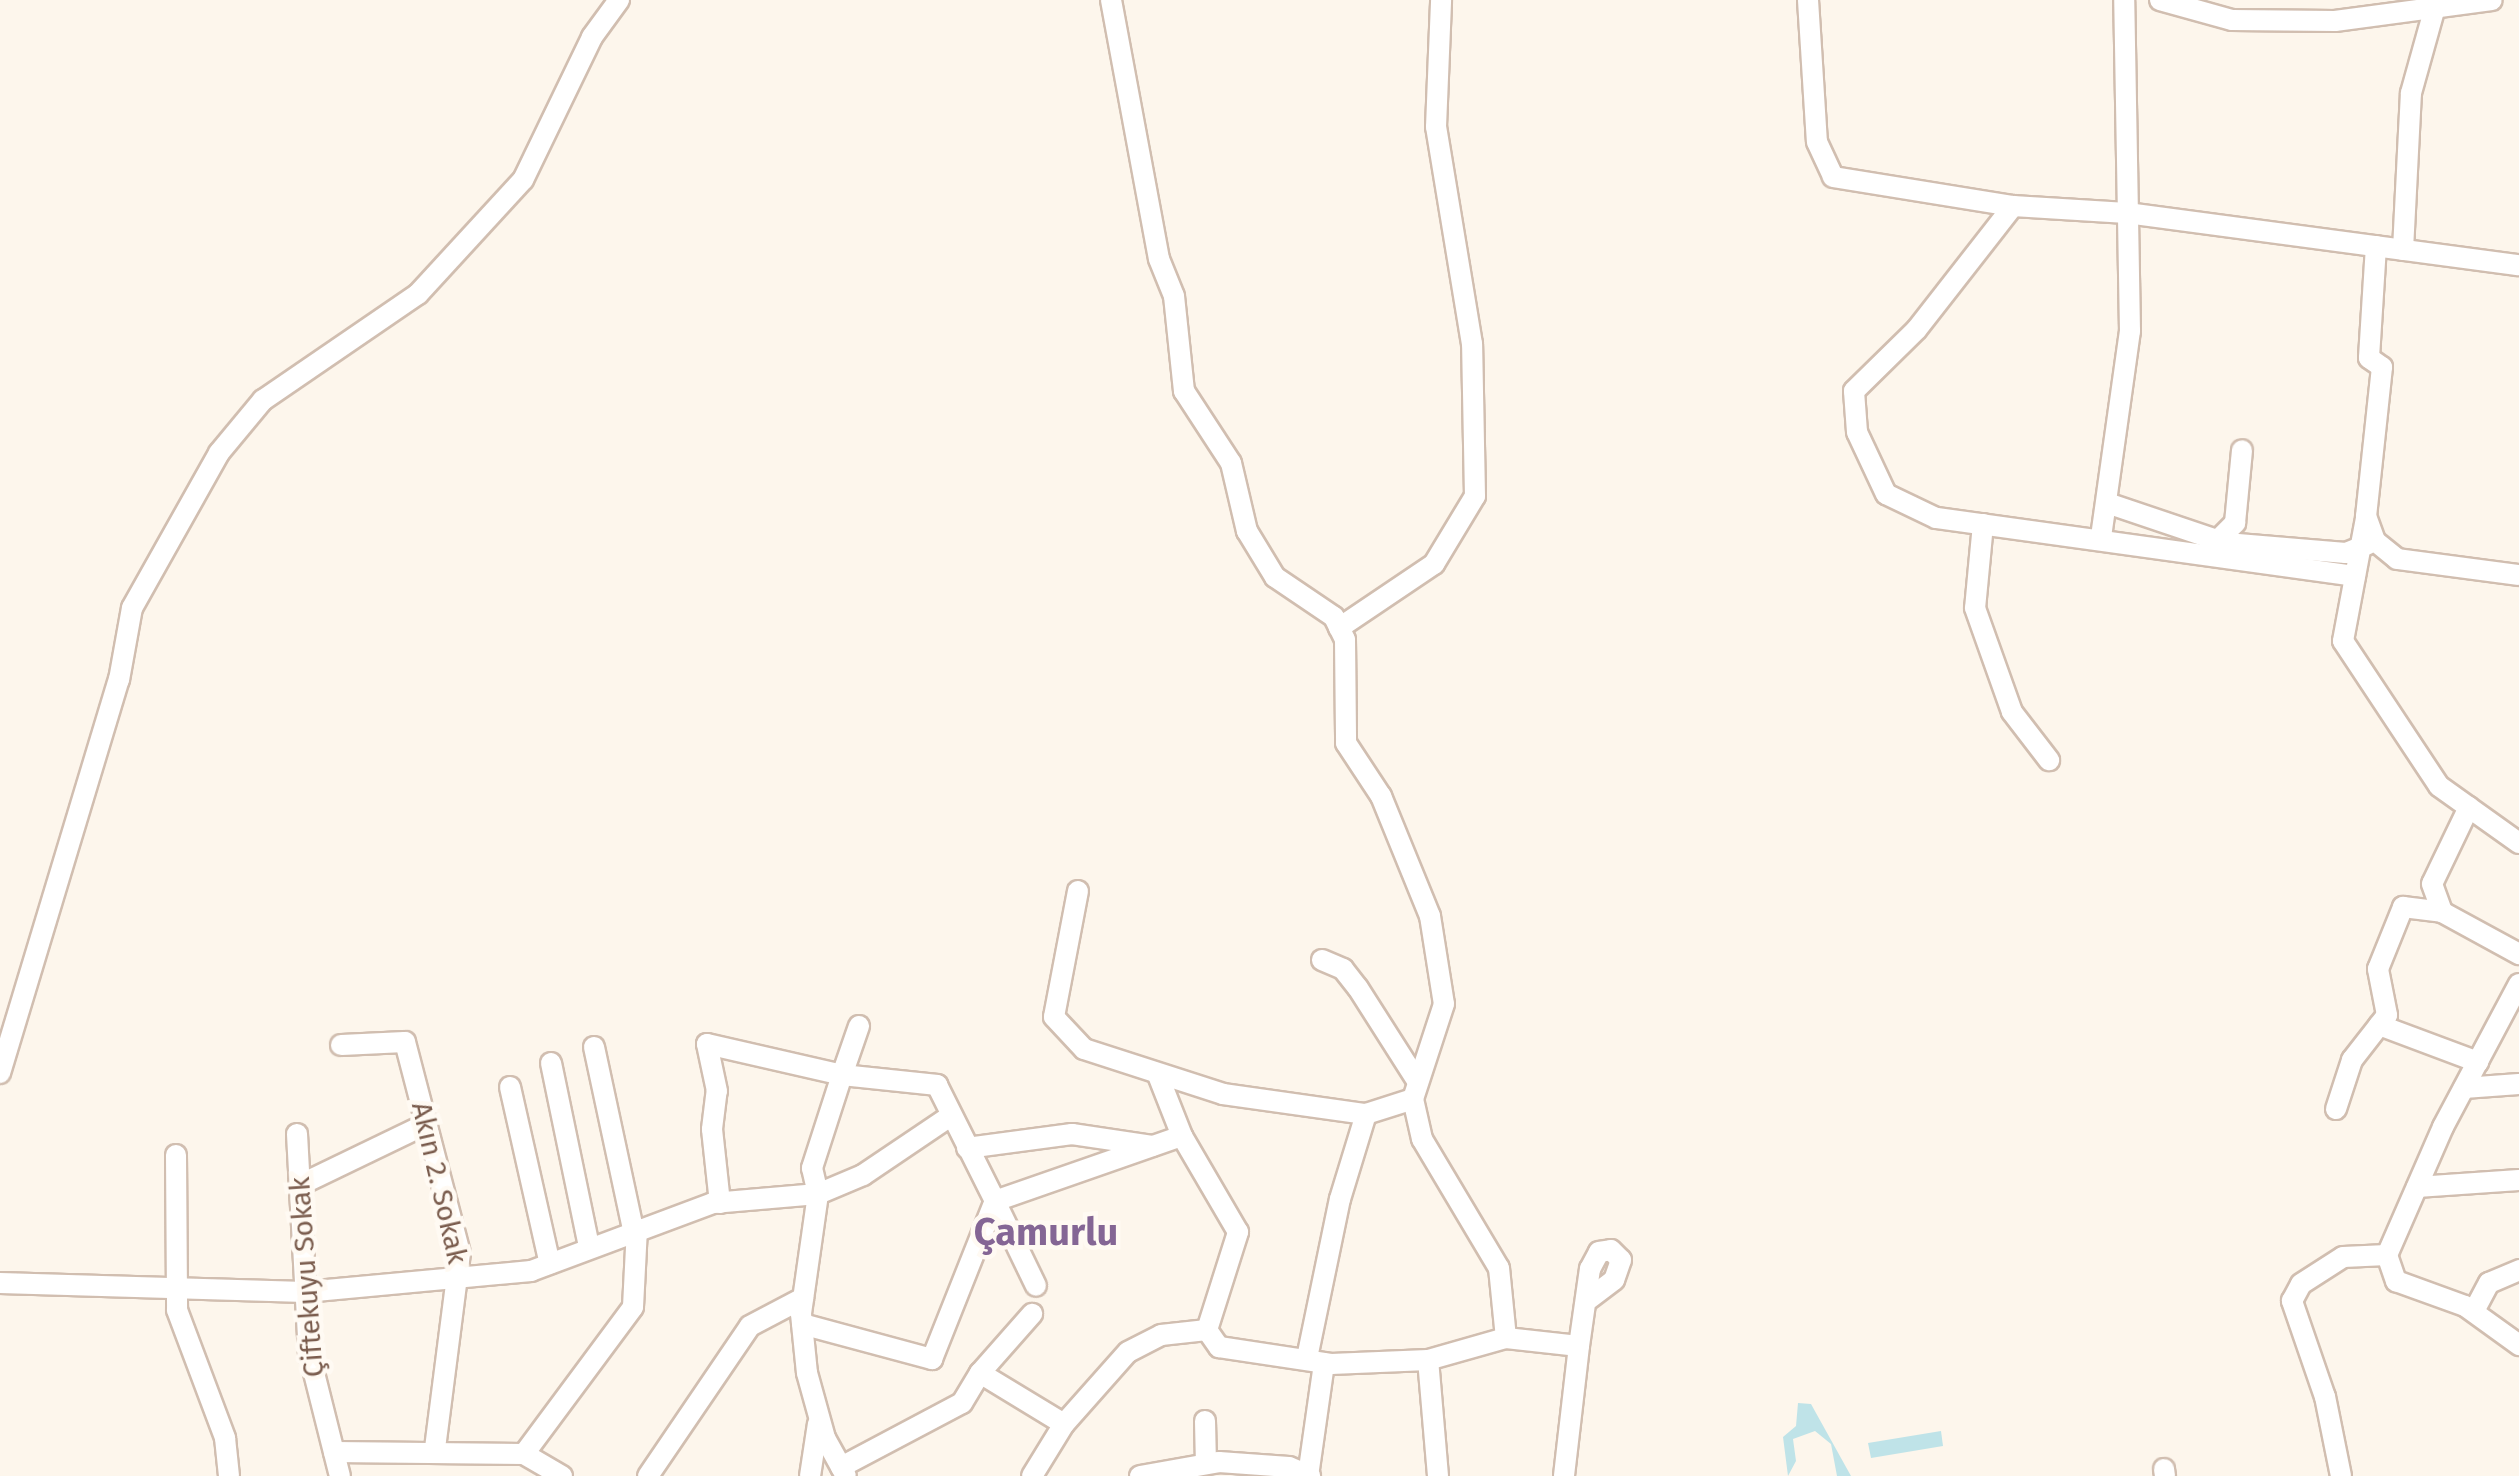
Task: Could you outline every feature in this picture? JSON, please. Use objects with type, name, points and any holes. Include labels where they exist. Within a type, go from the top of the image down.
[{"type":"street","points":[[0,1073],[119,680],[132,608],[218,453],[264,400],[418,294],[523,180],[592,37],[618,0]]},
{"type":"street","points":[[1078,891],[1054,1017],[1084,1049],[1224,1094],[1366,1114],[1414,1088],[1444,1004],[1430,916],[1380,796],[1346,743],[1346,640],[1340,628],[1275,576],[1247,531],[1230,463],[1184,390],[1174,296],[1159,260],[1111,0]]},
{"type":"street","points":[[1340,628],[1434,564],[1475,496],[1472,344],[1436,127],[1441,0]]},
{"type":"street","points":[[1808,0],[1818,142],[1833,176],[2013,206],[2128,213],[2519,266]]},
{"type":"street","points":[[2101,537],[2110,504],[2130,331],[2124,0]]},
{"type":"street","points":[[2160,0],[2232,20],[2335,21],[2437,4],[2492,0]]},
{"type":"street","points":[[2403,250],[2412,93],[2437,4]]},
{"type":"street","points":[[2013,206],[1917,329],[1854,392],[1857,432],[1886,494],[1936,518],[2101,537],[2355,576]]},
{"type":"street","points":[[2376,246],[2369,358],[2382,367],[2366,516],[2368,544],[2355,576],[2343,641],[2439,786],[2519,843]]},
{"type":"street","points":[[2202,552],[2222,539],[2235,523],[2242,450]]},
{"type":"street","points":[[2110,504],[2222,539],[2346,553],[2368,544],[2397,559],[2519,575]]},
{"type":"street","points":[[1983,524],[1975,608],[2012,712],[2048,760]]},
{"type":"street","points":[[2442,912],[2432,884],[2469,807]]},
{"type":"street","points":[[2336,1109],[2352,1060],[2383,1020],[2378,969],[2403,907],[2442,912],[2519,954]]},
{"type":"street","points":[[1322,960],[1342,969],[1358,988],[1414,1088],[1422,1140],[1500,1268],[1506,1338]]},
{"type":"street","points":[[2519,984],[2464,1088],[2388,1256],[2396,1280],[2474,1311],[2519,1344]]},
{"type":"street","points":[[2383,1020],[2480,1057]]},
{"type":"street","points":[[859,1026],[812,1168],[818,1194],[802,1324],[819,1418],[844,1471],[962,1403],[980,1373],[1032,1314]]},
{"type":"street","name":"Akın 2. Sokak","points":[[341,1045],[406,1042],[426,1124],[461,1276],[435,1448]]},
{"type":"street","points":[[720,1203],[712,1129],[717,1091],[708,1044],[842,1076],[929,1080],[938,1084],[950,1116],[1036,1286]]},
{"type":"street","points":[[524,1454],[632,1307],[635,1229],[594,1047]]},
{"type":"street","points":[[551,1063],[589,1246]]},
{"type":"street","points":[[1158,1075],[1182,1136],[1238,1232],[1207,1330]]},
{"type":"street","points":[[2464,1088],[2519,1084]]},
{"type":"street","points":[[510,1087],[550,1264]]},
{"type":"street","points":[[1140,1476],[1206,1464],[1289,1467],[1309,1476],[1315,1360],[1340,1199],[1366,1114]]},
{"type":"street","points":[[0,1283],[305,1292],[532,1271],[635,1229],[720,1203],[818,1194],[863,1175],[950,1116]]},
{"type":"street","points":[[300,1185],[426,1124]]},
{"type":"street","name":"Çiftekuyu Sokak","points":[[297,1134],[305,1292],[315,1391],[340,1476]]},
{"type":"street","points":[[967,1148],[1072,1134],[1154,1146]]},
{"type":"street","points":[[802,1324],[932,1359],[995,1201],[1182,1136]]},
{"type":"street","points":[[176,1155],[177,1310],[225,1438],[229,1476]]},
{"type":"street","points":[[2417,1187],[2519,1180]]},
{"type":"street","points":[[2341,1476],[2324,1397],[2292,1301],[2301,1284],[2343,1257],[2388,1256]]},
{"type":"street","points":[[2474,1311],[2489,1284],[2519,1270]]},
{"type":"street","points":[[648,1476],[750,1326],[803,1298]]},
{"type":"street","points":[[1564,1476],[1579,1346],[1589,1300]]},
{"type":"street","points":[[1207,1330],[1219,1346],[1315,1360],[1428,1360],[1506,1338],[1579,1346]]},
{"type":"street","points":[[1032,1476],[1064,1424],[1128,1352],[1161,1335],[1207,1330]]},
{"type":"street","points":[[1428,1360],[1438,1476]]},
{"type":"street","points":[[980,1373],[1064,1424]]},
{"type":"street","points":[[810,1476],[819,1418]]},
{"type":"street","points":[[1205,1421],[1206,1464]]},
{"type":"street","points":[[334,1452],[435,1448],[524,1454],[562,1476]]},
{"type":"water","points":[[1798,1403],[1811,1404],[1851,1476],[1837,1476],[1831,1444],[1815,1431],[1793,1439],[1796,1461],[1788,1476],[1783,1437],[1796,1426]]},
{"type":"water","points":[[1941,1431],[1943,1446],[1871,1458],[1868,1443]]},
{"type":"district","name":"Çamurlu","points":[[1046,1233]]}]
